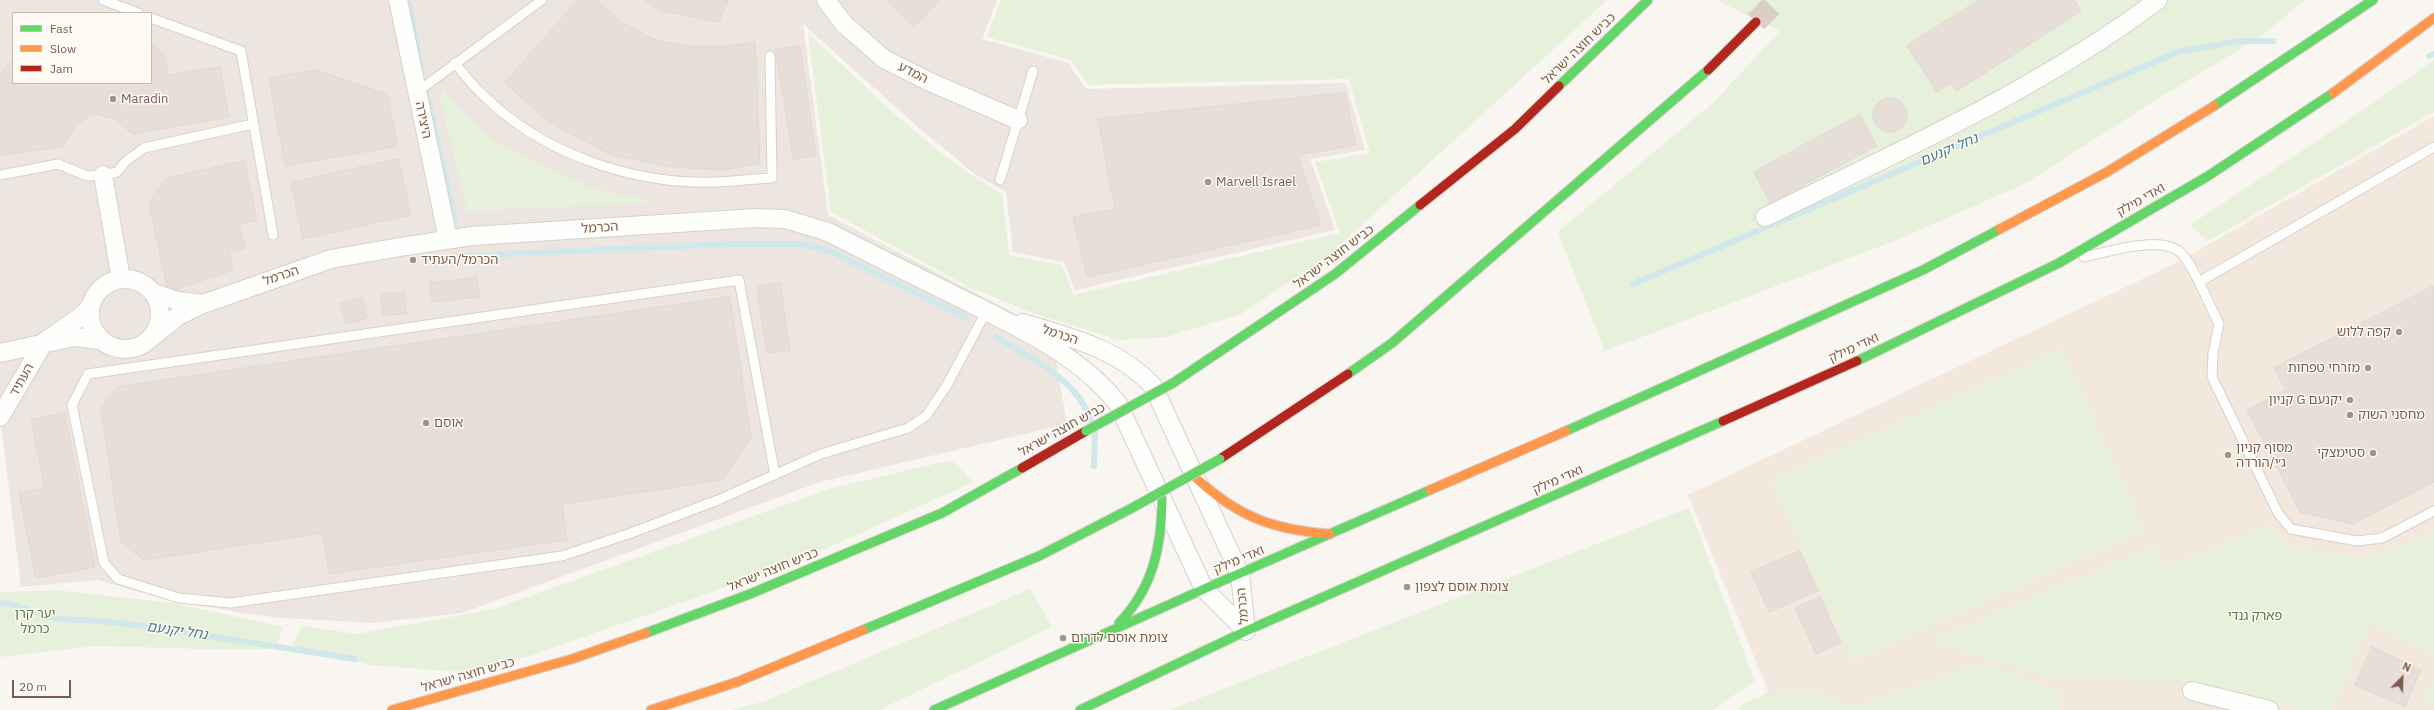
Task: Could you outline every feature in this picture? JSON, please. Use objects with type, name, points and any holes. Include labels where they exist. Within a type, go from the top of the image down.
[{"type":"main road","name":"כביש חוצה ישראל","points":[[392,710],[572,659],[659,629],[750,594],[942,513],[1173,383],[1335,274],[1509,134],[1648,0]]},
{"type":"main road","name":"ואדי מילק","points":[[934,710],[1114,628],[1333,534],[1721,363],[1923,270],[2108,172],[2230,97],[2373,0]]},
{"type":"main road","name":"ואדי מילק","points":[[1080,710],[1246,631],[1847,366],[2059,263],[2208,176],[2329,96],[2434,18]]},
{"type":"main road","points":[[651,710],[771,668],[1006,571],[1101,526],[1220,459],[1326,390],[1392,343],[1716,63],[1756,22]]},
{"type":"main road","points":[[1196,478],[1232,509],[1255,521],[1308,533],[1333,534]]},
{"type":"main road","points":[[1114,628],[1128,615],[1147,586],[1162,534],[1162,498]]},
{"type":"street","name":"היצירה","points":[[398,0],[448,240]]},
{"type":"street","name":"המדע","points":[[826,0],[844,24],[884,59],[930,82],[1018,120]]},
{"type":"street","points":[[1765,217],[1984,108],[2077,56],[2158,0]]},
{"type":"street","points":[[103,175],[121,279]]},
{"type":"street","name":"הכרמל","points":[[151,338],[178,316],[203,304],[331,259],[448,240],[700,221],[785,219],[828,232],[986,312],[1067,357],[1108,391],[1125,419],[1204,589],[1246,631]]},
{"type":"street","points":[[121,279],[139,282],[154,293],[159,305],[160,317],[158,327],[151,338],[141,345],[123,350],[111,346],[101,340],[93,330],[90,319],[90,307],[94,296],[102,286],[121,279]]},
{"type":"street","name":"הכרמל","points":[[154,293],[178,301],[203,304]]},
{"type":"street","points":[[44,342],[80,317],[90,307]]},
{"type":"street","name":"הכרמל","points":[[986,312],[1101,349],[1120,358],[1139,372],[1153,386],[1161,400],[1240,574],[1246,631]]},
{"type":"street","points":[[0,353],[44,342],[74,337],[101,340]]},
{"type":"street","name":"העתיד","points":[[0,417],[44,342]]},
{"type":"street","points":[[2192,691],[2268,710]]},
{"type":"lane","points":[[103,0],[135,12]]},
{"type":"lane","points":[[417,92],[542,0]]},
{"type":"lane","points":[[152,18],[241,51],[273,235]]},
{"type":"lane","points":[[455,63],[479,92],[512,118],[549,143],[597,165],[657,178],[716,182],[772,178],[770,56]]},
{"type":"lane","points":[[1000,180],[1034,71]]},
{"type":"lane","points":[[0,175],[58,164],[87,176],[103,175],[117,172],[125,162],[144,148],[253,124]]},
{"type":"lane","points":[[2199,282],[2434,147]]},
{"type":"lane","points":[[2059,263],[2136,246],[2157,245],[2173,249],[2183,255],[2199,282],[2219,324],[2212,377],[2278,513],[2291,529],[2358,541],[2382,538],[2434,511]]},
{"type":"lane","points":[[775,475],[739,280],[88,374],[72,404],[104,563],[118,579],[180,598],[230,603],[562,556],[631,533],[718,500],[775,475],[821,454],[908,428],[926,416],[946,385],[986,312]]},
{"type":"shaded area","points":[[0,0],[997,0],[982,39],[1068,63],[1086,89],[1346,83],[1365,150],[1310,159],[1335,230],[1075,290],[1064,262],[1013,252],[1006,192],[975,174],[918,127],[803,24],[828,215],[1051,333],[1067,424],[820,482],[462,613],[373,623],[282,618],[236,612],[151,595],[98,580],[21,587],[0,415]]},
{"type":"shaded area","points":[[2434,116],[2434,710],[1745,710],[1768,691],[1688,495],[2174,264]]},
{"type":"green space","points":[[1001,0],[1607,0],[1328,256],[1239,315],[1165,337],[1118,340],[1033,313],[967,286],[831,212],[808,33],[877,98],[925,140],[975,178],[1002,194],[1009,255],[1062,265],[1073,295],[1340,233],[1315,162],[1370,153],[1349,79],[1088,85],[1071,60],[987,37]]},
{"type":"green space","points":[[1717,0],[2305,0],[2257,39],[2162,96],[2026,183],[1897,240],[1605,351],[1558,232],[1713,103],[1780,31]]},
{"type":"green space","points":[[2434,60],[2434,112],[2208,241],[2190,225],[2347,121]]},
{"type":"green space","points":[[442,88],[463,113],[497,143],[538,164],[593,188],[656,203],[467,211],[441,104]]},
{"type":"green space","points":[[2062,349],[2144,530],[1853,661],[1771,480]]},
{"type":"green space","points":[[952,460],[973,482],[834,545],[712,592],[529,656],[461,672],[372,665],[292,646],[302,626],[357,634],[494,609],[832,488]]},
{"type":"green space","points":[[1689,508],[1755,681],[1712,710],[1169,710]]},
{"type":"green space","name":"פארק גנדי","points":[[2267,525],[2283,541],[2299,549],[2365,558],[2409,543],[2434,530],[2434,655],[2370,624],[2331,710],[2302,710],[2181,681],[2057,679],[1930,641],[2156,545],[2165,568]]},
{"type":"green space","points":[[1030,589],[1052,627],[879,710],[731,710],[765,701]]},
{"type":"green space","name":"יער קרן כרמל","points":[[55,590],[173,603],[283,627],[276,649],[95,646],[0,657],[0,592]]},
{"type":"green space","points":[[1982,662],[2059,692],[2060,710],[1737,710],[1747,701],[1787,692],[1819,693],[1852,706]]},
{"type":"green space","points":[[2434,680],[2434,705],[2423,700]]},
{"type":"building","points":[[578,0],[596,0],[620,21],[653,39],[687,46],[721,47],[755,42],[760,163],[727,170],[672,167],[612,155],[549,122],[505,83]]},
{"type":"building","points":[[645,0],[728,0],[719,22],[662,11]]},
{"type":"building","points":[[887,0],[940,0],[914,27]]},
{"type":"building","points":[[1979,0],[2074,0],[2081,11],[1957,91],[1951,83],[1937,92],[1907,46]]},
{"type":"building","name":"Maradin","points":[[152,43],[163,53],[169,75],[220,67],[229,117],[133,134],[116,120],[92,113],[74,128],[64,146],[0,156],[0,75],[12,60],[12,84],[152,84]]},
{"type":"building","points":[[800,46],[816,156],[793,159],[776,50]]},
{"type":"building","points":[[316,70],[388,95],[397,146],[285,166],[269,78]]},
{"type":"building","name":"Marvell Israel","points":[[1345,93],[1356,145],[1297,155],[1321,225],[1087,277],[1073,217],[1115,209],[1098,119]]},
{"type":"building","points":[[1893,98],[1902,103],[1906,108],[1906,122],[1902,127],[1897,131],[1887,132],[1883,131],[1874,122],[1873,112],[1874,108],[1883,99]]},
{"type":"building","points":[[1860,115],[1877,146],[1770,203],[1754,172]]},
{"type":"building","points":[[398,159],[411,215],[303,239],[291,183]]},
{"type":"building","points":[[244,161],[257,220],[239,224],[245,248],[229,252],[233,270],[168,292],[149,203],[165,179]]},
{"type":"building","points":[[477,278],[479,297],[432,302],[430,283]]},
{"type":"building","points":[[780,283],[790,350],[767,353],[757,287]]},
{"type":"building","name":"קניון G יקנעם","points":[[2434,286],[2434,482],[2353,524],[2300,512],[2247,410],[2286,390],[2274,368]]},
{"type":"building","points":[[404,293],[406,314],[383,315],[381,294]]},
{"type":"building","name":"אוסם","points":[[730,297],[751,438],[722,480],[562,504],[567,540],[329,574],[323,533],[144,560],[121,542],[101,408],[117,387]]},
{"type":"building","points":[[362,298],[367,318],[346,324],[340,304]]},
{"type":"building","points":[[65,413],[95,567],[36,578],[19,493],[45,488],[31,420]]},
{"type":"building","points":[[1800,551],[1818,591],[1769,612],[1751,572]]},
{"type":"building","points":[[1820,597],[1841,643],[1816,654],[1795,608]]},
{"type":"building","points":[[2372,647],[2421,670],[2405,707],[2355,685]]},
{"type":"waterway","points":[[408,0],[422,68]]},
{"type":"waterway","name":"נחל יקנעם","points":[[1633,284],[2178,52],[2238,41],[2273,41]]},
{"type":"waterway","name":"נחל יקנעם","points":[[2429,56],[2434,54]]},
{"type":"waterway","points":[[429,102],[455,221]]},
{"type":"waterway","points":[[462,256],[730,244],[800,244],[830,251],[965,317]]},
{"type":"waterway","points":[[996,337],[1053,372],[1077,395],[1086,408],[1092,423]]},
{"type":"waterway","points":[[1094,466],[1095,432]]},
{"type":"waterway","name":"נחל יקנעם","points":[[0,604],[7,603],[58,619],[102,621],[152,627],[355,659]]},
{"type":"tunnel","points":[[1756,22],[1777,0]]},
{"type":"traffic: fast","points":[[1559,86],[1648,0]]},
{"type":"traffic: fast","points":[[2214,106],[2373,0]]},
{"type":"traffic: fast","points":[[1348,374],[1392,343],[1708,70]]},
{"type":"traffic: fast","points":[[1857,361],[2059,263],[2208,176],[2333,93]]},
{"type":"traffic: fast","points":[[1173,383],[1335,274],[1420,205]]},
{"type":"traffic: fast","points":[[1566,431],[1923,270],[2000,229]]},
{"type":"traffic: fast","points":[[1086,431],[1173,383]]},
{"type":"traffic: fast","points":[[1246,631],[1723,421]]},
{"type":"traffic: fast","points":[[1132,508],[1220,459]]},
{"type":"traffic: fast","points":[[646,633],[750,594],[942,513],[1022,468]]},
{"type":"traffic: fast","points":[[1204,589],[1430,490]]},
{"type":"traffic: fast","points":[[1119,623],[1131,610],[1148,581],[1160,533],[1162,498]]},
{"type":"traffic: fast","points":[[863,630],[1039,556],[1132,508]]},
{"type":"traffic: fast","points":[[934,710],[1204,589]]},
{"type":"traffic: fast","points":[[1080,710],[1246,631]]},
{"type":"traffic: slow","points":[[2333,93],[2434,18]]},
{"type":"traffic: slow","points":[[2000,229],[2107,172],[2214,106]]},
{"type":"traffic: slow","points":[[1430,490],[1566,431]]},
{"type":"traffic: slow","points":[[1196,478],[1227,503],[1258,519],[1291,529],[1330,534]]},
{"type":"traffic: slow","points":[[651,710],[737,682],[863,630]]},
{"type":"traffic: slow","points":[[392,710],[572,659],[646,633]]},
{"type":"traffic: jam","points":[[1708,70],[1756,22]]},
{"type":"traffic: jam","points":[[1420,205],[1515,129],[1559,86]]},
{"type":"traffic: jam","points":[[1723,421],[1857,361]]},
{"type":"traffic: jam","points":[[1220,459],[1348,374]]},
{"type":"traffic: jam","points":[[1022,468],[1086,431]]},
{"type":"place","name":"Maradin","points":[[113,99]]},
{"type":"place","name":"Marvell Israel","points":[[1208,182]]},
{"type":"place","name":"הכרמל/העתיד","points":[[413,260]]},
{"type":"place","name":"קפה ללוש","points":[[2399,332]]},
{"type":"place","name":"מזרחי טפחות","points":[[2368,368]]},
{"type":"place","name":"קניון G יקנעם","points":[[2350,400]]},
{"type":"place","name":"מחסני השוק","points":[[2350,415]]},
{"type":"place","name":"אוסם","points":[[426,423]]},
{"type":"place","name":"סטימצקי","points":[[2373,453]]},
{"type":"place","name":"מסוף קניון ג׳י/הורדה","points":[[2228,455]]},
{"type":"place","name":"צומת אוסם לצפון","points":[[1407,587]]},
{"type":"place","name":"צומת אוסם לדרום","points":[[1063,638]]}]
